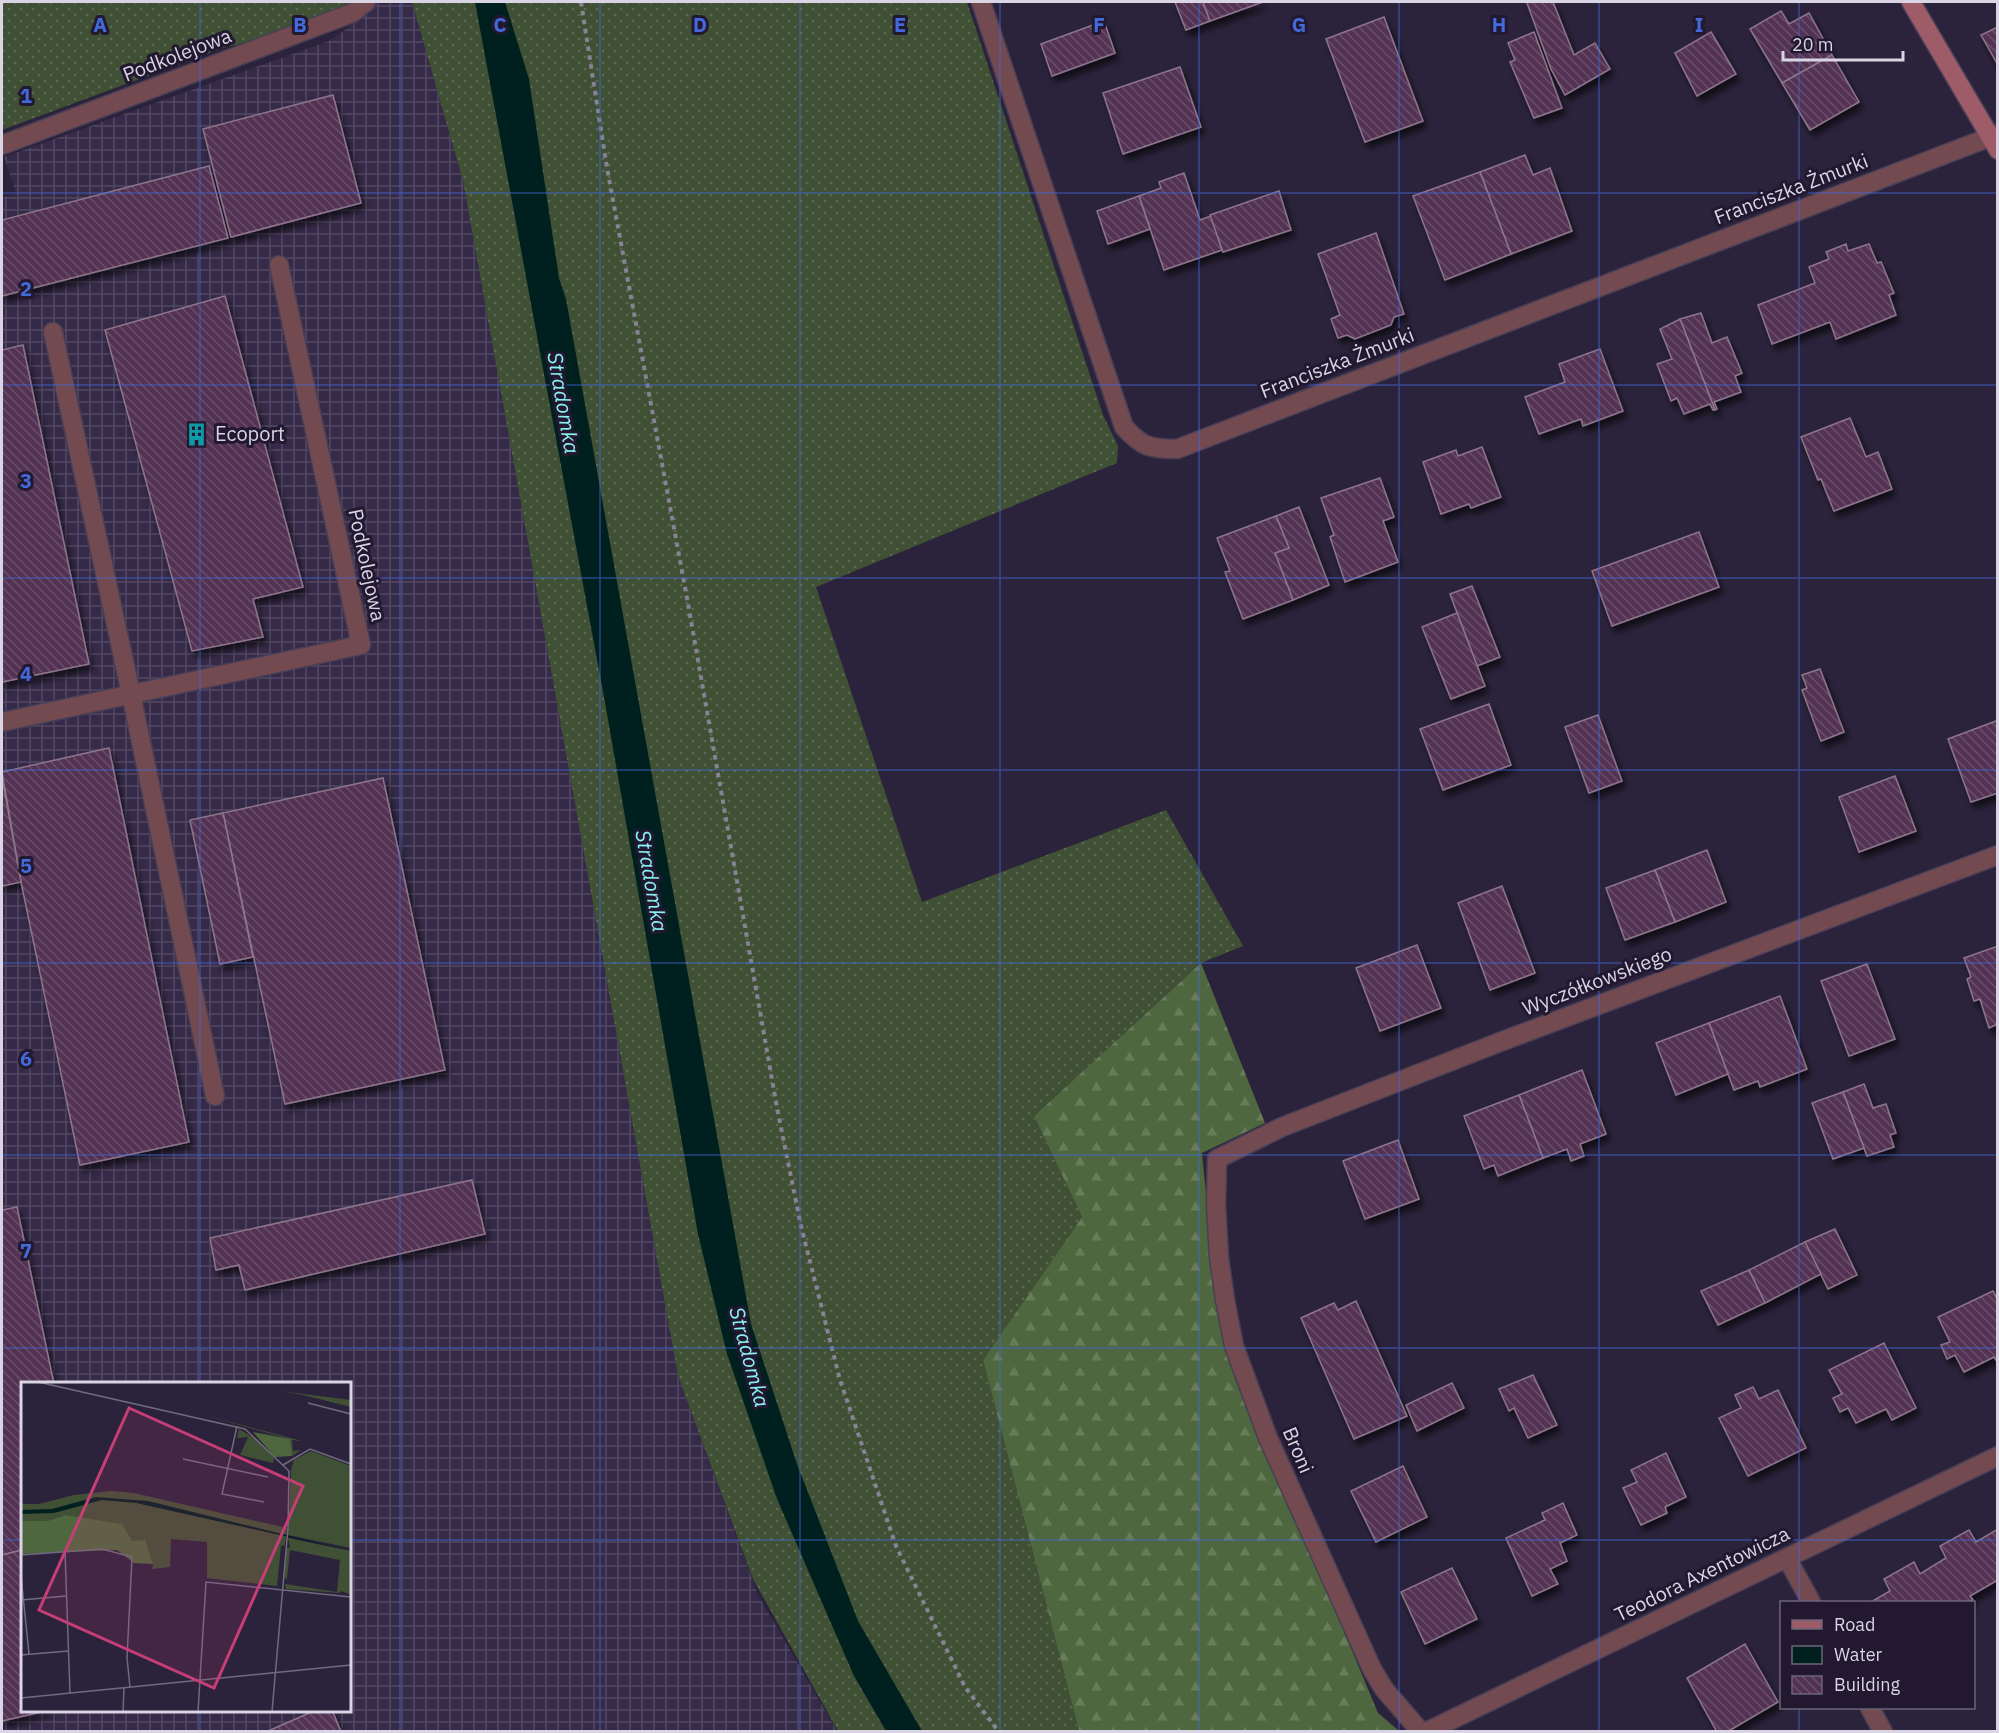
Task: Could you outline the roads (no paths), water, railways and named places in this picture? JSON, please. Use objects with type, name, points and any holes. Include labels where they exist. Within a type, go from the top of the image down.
[{"type":"street","name":"Podkolejowa","points":[[2,145],[351,13],[366,2]]},
{"type":"street","name":"Franciszka Żmurki","points":[[981,2],[1124,427],[1135,439],[1154,449],[1177,449],[1995,141]]},
{"type":"street","points":[[1911,2],[1995,141]]},
{"type":"street","name":"Podkolejowa","points":[[2,722],[361,645],[279,265]]},
{"type":"street","points":[[53,332],[215,1096]]},
{"type":"street","name":"Wyczółkowskiego","points":[[1217,1159],[1282,1127],[1489,1046],[1998,855]]},
{"type":"street","name":"Broni","points":[[1217,1159],[1216,1206],[1220,1257],[1234,1346],[1268,1438],[1372,1669],[1384,1689],[1423,1731]]},
{"type":"street","name":"Teodora Axentowicza","points":[[1423,1731],[1998,1456]]},
{"type":"street","points":[[1787,1558],[1810,1601]]},
{"type":"street","points":[[1871,1709],[1883,1731]]},
{"type":"water","name":"Stradomka","points":[[475,2],[505,2],[529,79],[559,278],[566,299],[751,1324],[797,1464],[858,1621],[922,1731],[886,1731],[854,1676],[777,1499],[727,1354],[698,1234],[606,708]]},
{"type":"place","name":"Ecoport","points":[[197,434]]}]
